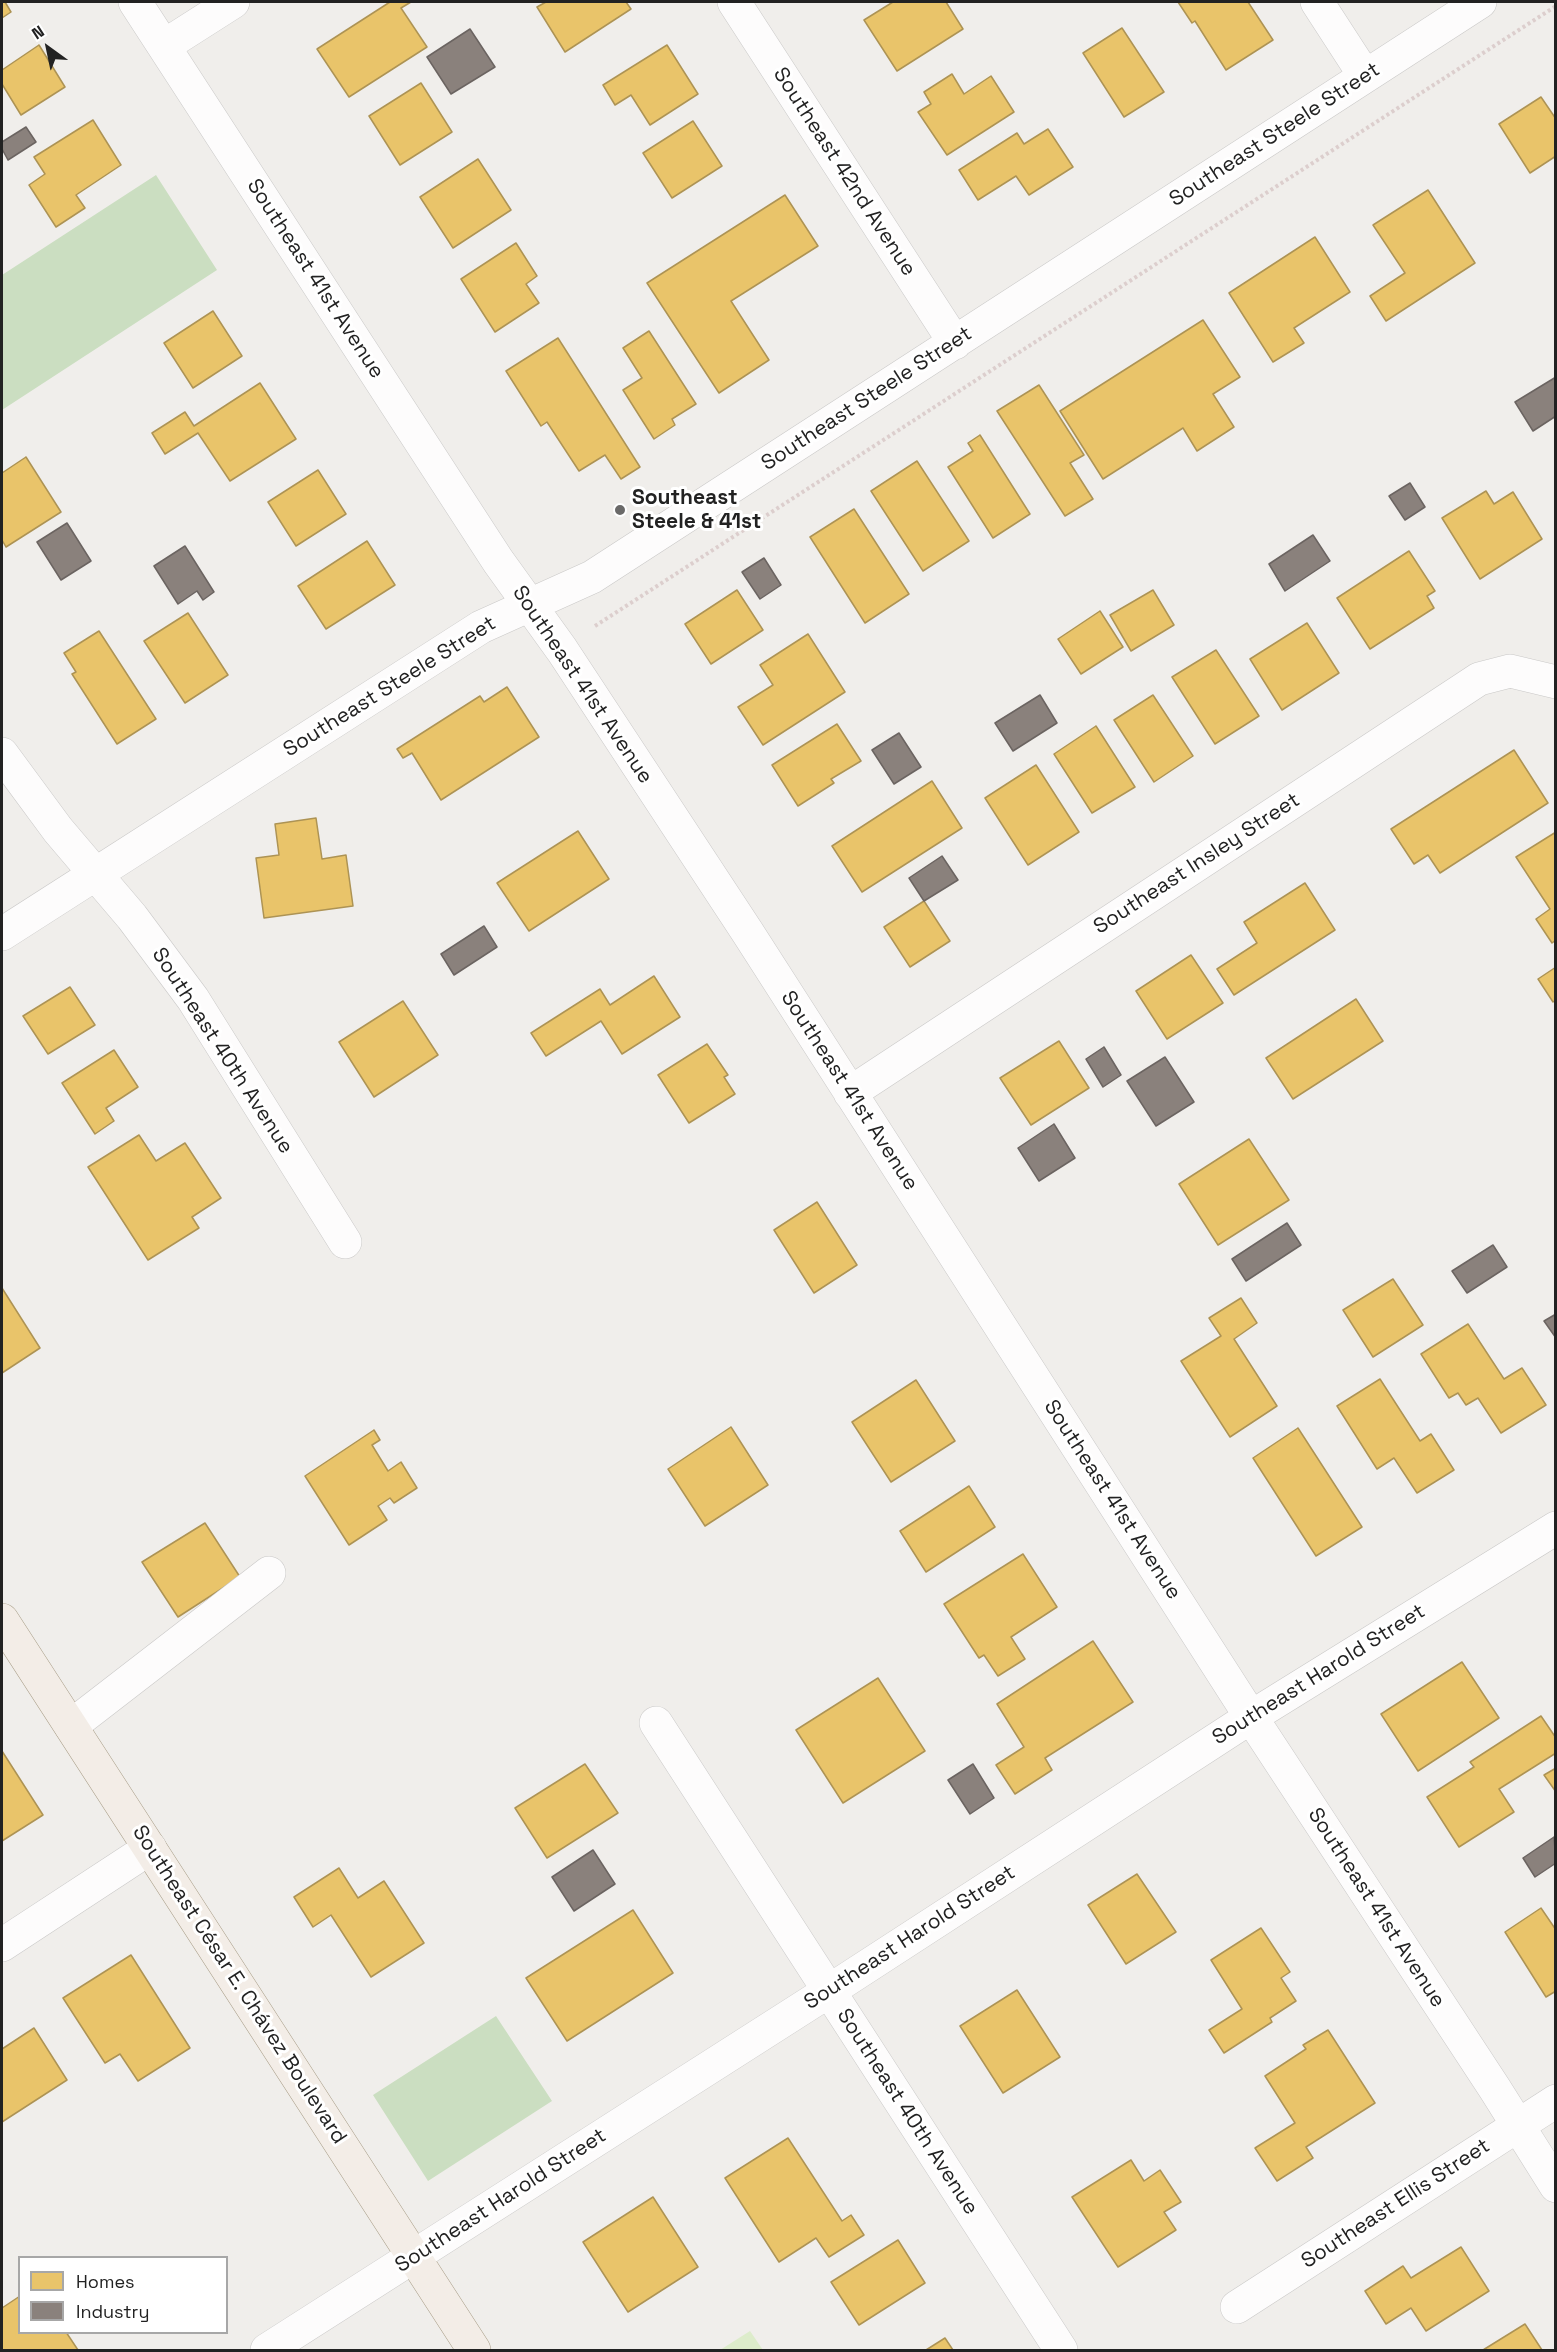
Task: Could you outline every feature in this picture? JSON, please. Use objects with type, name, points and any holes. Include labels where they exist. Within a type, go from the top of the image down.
[{"type":"main road","name":"Southeast César E. Chávez Boulevard","points":[[2,1620],[474,2350]]},
{"type":"street","name":"Southeast 41st Avenue","points":[[135,2],[498,561],[588,689],[1556,2186]]},
{"type":"street","points":[[164,46],[232,2]]},
{"type":"street","name":"Southeast 42nd Avenue","points":[[734,2],[955,343]]},
{"type":"street","points":[[1317,2],[1365,76]]},
{"type":"street","name":"Southeast Steele Street","points":[[2,934],[481,627],[592,577],[1480,2]]},
{"type":"street","name":"Southeast Insley Street","points":[[850,1093],[1479,679],[1510,671],[1556,682]]},
{"type":"street","name":"Southeast 40th Avenue","points":[[5,769],[132,917],[193,999],[345,1242]]},
{"type":"street","name":"Southeast Harold Street","points":[[267,2350],[829,1991],[1251,1717],[1556,1528]]},
{"type":"street","points":[[71,1726],[269,1574]]},
{"type":"street","name":"Southeast 40th Avenue","points":[[656,1723],[1061,2350]]},
{"type":"street","points":[[2,1945],[150,1848]]},
{"type":"street","name":"Southeast Ellis Street","points":[[1237,2307],[1556,2101]]},
{"type":"path","points":[[595,626],[1556,6]]},
{"type":"green space","points":[[156,175],[217,270],[2,410],[2,275]]},
{"type":"green space","points":[[496,2016],[552,2101],[428,2181],[373,2095]]},
{"type":"green space","points":[[750,2331],[763,2350],[720,2350]]},
{"type":"building: Homes","points":[[2,2],[5,2],[11,12],[2,18]]},
{"type":"building: Homes","points":[[390,2],[411,2],[401,8],[427,47],[349,97],[317,49]]},
{"type":"building: Homes","points":[[546,2],[626,2],[631,9],[565,52],[537,7]]},
{"type":"building: Homes","points":[[893,2],[946,2],[963,29],[897,71],[864,20]]},
{"type":"building: Homes","points":[[1178,2],[1248,2],[1273,40],[1226,70],[1195,21],[1192,23]]},
{"type":"building: Homes","points":[[1122,28],[1164,92],[1124,117],[1083,53]]},
{"type":"building: Homes","points":[[39,45],[65,87],[21,115],[2,84],[2,70]]},
{"type":"building: Homes","points":[[667,45],[698,94],[650,125],[631,95],[615,105],[603,85]]},
{"type":"building: Homes","points":[[952,74],[964,94],[991,76],[1014,112],[947,155],[918,112],[931,104],[924,92]]},
{"type":"building: Homes","points":[[421,83],[452,132],[400,165],[369,116]]},
{"type":"building: Homes","points":[[1541,97],[1556,119],[1556,156],[1530,173],[1499,124]]},
{"type":"building: Homes","points":[[93,120],[121,165],[76,195],[85,208],[56,227],[29,185],[45,174],[34,157]]},
{"type":"building: Homes","points":[[693,121],[722,166],[672,198],[643,153]]},
{"type":"building: Homes","points":[[1048,129],[1073,167],[1029,195],[1016,176],[978,200],[959,170],[1017,133],[1024,144]]},
{"type":"building: Homes","points":[[478,159],[511,210],[453,248],[420,197]]},
{"type":"building: Homes","points":[[1428,190],[1475,263],[1386,321],[1370,296],[1405,273],[1373,225]]},
{"type":"building: Homes","points":[[785,195],[818,246],[731,301],[769,360],[719,393],[647,283]]},
{"type":"building: Homes","points":[[1315,237],[1350,292],[1294,328],[1304,343],[1273,362],[1229,293]]},
{"type":"building: Homes","points":[[516,243],[537,276],[526,284],[539,303],[495,332],[461,279]]},
{"type":"building: Homes","points":[[213,311],[242,356],[193,388],[164,343]]},
{"type":"building: Homes","points":[[1203,320],[1240,377],[1213,394],[1234,427],[1197,451],[1183,428],[1103,479],[1060,411]]},
{"type":"building: Homes","points":[[649,331],[696,404],[672,419],[675,425],[654,439],[623,390],[642,378],[623,348]]},
{"type":"building: Homes","points":[[558,338],[640,467],[621,479],[605,455],[579,471],[547,422],[541,426],[506,371]]},
{"type":"building: Homes","points":[[260,383],[296,439],[230,481],[198,433],[165,454],[152,433],[185,412],[194,426]]},
{"type":"building: Homes","points":[[1039,385],[1084,455],[1070,463],[1093,499],[1065,516],[997,411]]},
{"type":"building: Homes","points":[[980,435],[1030,514],[993,538],[948,467],[973,451],[968,443]]},
{"type":"building: Homes","points":[[26,457],[61,512],[6,547],[2,540],[2,473]]},
{"type":"building: Homes","points":[[917,461],[969,541],[923,571],[871,491]]},
{"type":"building: Homes","points":[[318,470],[346,514],[296,546],[268,502]]},
{"type":"building: Homes","points":[[1486,491],[1494,504],[1513,492],[1542,539],[1480,579],[1442,518]]},
{"type":"building: Homes","points":[[854,509],[909,594],[865,623],[810,537]]},
{"type":"building: Homes","points":[[367,541],[395,585],[326,629],[298,586]]},
{"type":"building: Homes","points":[[1409,551],[1435,591],[1427,596],[1434,608],[1370,649],[1337,598]]},
{"type":"building: Homes","points":[[737,590],[763,630],[711,664],[685,624]]},
{"type":"building: Homes","points":[[1153,590],[1174,625],[1131,651],[1110,615]]},
{"type":"building: Homes","points":[[1100,611],[1123,647],[1081,674],[1058,639]]},
{"type":"building: Homes","points":[[188,613],[228,675],[185,703],[144,641]]},
{"type":"building: Homes","points":[[1307,623],[1339,673],[1282,710],[1250,659]]},
{"type":"building: Homes","points":[[99,631],[156,719],[117,744],[72,674],[76,672],[64,653]]},
{"type":"building: Homes","points":[[808,634],[845,692],[763,745],[738,707],[773,685],[760,665]]},
{"type":"building: Homes","points":[[1216,650],[1259,716],[1215,744],[1172,677]]},
{"type":"building: Homes","points":[[507,687],[539,737],[441,800],[412,753],[403,758],[397,749],[480,696],[484,702]]},
{"type":"building: Homes","points":[[1153,695],[1193,756],[1154,782],[1114,720]]},
{"type":"building: Homes","points":[[837,724],[861,761],[831,779],[834,783],[798,806],[772,765]]},
{"type":"building: Homes","points":[[1096,726],[1135,787],[1092,813],[1054,754]]},
{"type":"building: Homes","points":[[1514,750],[1548,803],[1440,873],[1428,855],[1414,864],[1391,829]]},
{"type":"building: Homes","points":[[1036,765],[1079,832],[1028,865],[985,798]]},
{"type":"building: Homes","points":[[932,781],[962,828],[862,892],[832,846]]},
{"type":"building: Homes","points":[[316,818],[322,859],[346,855],[353,906],[264,918],[256,858],[279,855],[275,824]]},
{"type":"building: Homes","points":[[578,831],[609,879],[529,931],[497,883]]},
{"type":"building: Homes","points":[[1556,832],[1556,940],[1552,943],[1536,919],[1550,909],[1516,857]]},
{"type":"building: Homes","points":[[1305,883],[1335,930],[1234,995],[1217,969],[1257,943],[1244,922]]},
{"type":"building: Homes","points":[[924,901],[950,941],[910,967],[884,927]]},
{"type":"building: Homes","points":[[1191,955],[1223,1003],[1167,1039],[1136,991]]},
{"type":"building: Homes","points":[[1556,967],[1556,1000],[1553,1002],[1538,979]]},
{"type":"building: Homes","points":[[654,976],[680,1017],[622,1054],[601,1021],[546,1056],[531,1033],[600,989],[610,1005]]},
{"type":"building: Homes","points":[[70,987],[95,1025],[48,1054],[23,1016]]},
{"type":"building: Homes","points":[[1356,999],[1383,1041],[1293,1099],[1266,1058]]},
{"type":"building: Homes","points":[[403,1001],[438,1055],[374,1097],[339,1042]]},
{"type":"building: Homes","points":[[1059,1041],[1089,1088],[1031,1125],[1000,1078]]},
{"type":"building: Homes","points":[[707,1044],[728,1075],[724,1077],[735,1094],[689,1123],[658,1075]]},
{"type":"building: Homes","points":[[114,1050],[138,1087],[106,1108],[114,1121],[95,1134],[62,1083]]},
{"type":"building: Homes","points":[[139,1135],[156,1161],[185,1143],[221,1198],[192,1217],[199,1228],[148,1260],[88,1167]]},
{"type":"building: Homes","points":[[1249,1139],[1289,1200],[1218,1245],[1179,1184]]},
{"type":"building: Homes","points":[[817,1202],[857,1265],[814,1293],[774,1230]]},
{"type":"building: Homes","points":[[1393,1279],[1423,1325],[1373,1357],[1343,1310]]},
{"type":"building: Homes","points":[[2,1288],[40,1348],[2,1373]]},
{"type":"building: Homes","points":[[1241,1298],[1257,1323],[1234,1339],[1277,1406],[1230,1437],[1181,1361],[1221,1336],[1209,1318]]},
{"type":"building: Homes","points":[[1468,1324],[1504,1379],[1522,1368],[1546,1405],[1501,1433],[1478,1398],[1466,1405],[1458,1393],[1449,1398],[1421,1354]]},
{"type":"building: Homes","points":[[1380,1379],[1420,1441],[1431,1434],[1454,1470],[1417,1493],[1394,1458],[1377,1469],[1337,1406]]},
{"type":"building: Homes","points":[[916,1380],[955,1441],[891,1482],[852,1422]]},
{"type":"building: Homes","points":[[731,1427],[768,1485],[705,1526],[668,1469]]},
{"type":"building: Homes","points":[[1298,1428],[1362,1527],[1316,1556],[1253,1458]]},
{"type":"building: Homes","points":[[374,1430],[380,1440],[372,1445],[388,1471],[401,1462],[417,1488],[394,1503],[390,1498],[378,1506],[387,1520],[349,1545],[305,1476]]},
{"type":"building: Homes","points":[[969,1486],[995,1527],[926,1572],[900,1531]]},
{"type":"building: Homes","points":[[205,1523],[240,1577],[178,1617],[142,1562]]},
{"type":"building: Homes","points":[[1023,1554],[1057,1607],[1011,1637],[1025,1659],[998,1676],[984,1655],[979,1658],[944,1604]]},
{"type":"building: Homes","points":[[1093,1641],[1133,1702],[1045,1758],[1052,1770],[1015,1794],[996,1765],[1024,1747],[997,1704]]},
{"type":"building: Homes","points":[[1462,1662],[1499,1718],[1418,1771],[1381,1714]]},
{"type":"building: Homes","points":[[878,1678],[925,1751],[843,1803],[796,1730]]},
{"type":"building: Homes","points":[[1541,1716],[1556,1738],[1556,1753],[1499,1789],[1514,1812],[1459,1847],[1427,1797],[1474,1767],[1470,1762]]},
{"type":"building: Homes","points":[[2,1751],[43,1815],[2,1841]]},
{"type":"building: Homes","points":[[585,1764],[618,1813],[547,1858],[515,1808]]},
{"type":"building: Homes","points":[[1556,1768],[1556,1792],[1544,1775]]},
{"type":"building: Homes","points":[[339,1868],[358,1898],[384,1881],[424,1943],[371,1977],[331,1915],[313,1927],[294,1897]]},
{"type":"building: Homes","points":[[1137,1874],[1176,1932],[1126,1964],[1088,1905]]},
{"type":"building: Homes","points":[[1541,1908],[1556,1930],[1556,1991],[1546,1997],[1505,1932]]},
{"type":"building: Homes","points":[[633,1910],[673,1973],[567,2041],[526,1978]]},
{"type":"building: Homes","points":[[1261,1928],[1290,1972],[1281,1978],[1296,2001],[1270,2018],[1272,2022],[1224,2053],[1209,2030],[1242,2009],[1211,1960]]},
{"type":"building: Homes","points":[[131,1955],[190,2048],[138,2081],[120,2054],[105,2063],[63,1998]]},
{"type":"building: Homes","points":[[1017,1990],[1060,2057],[1003,2093],[960,2026]]},
{"type":"building: Homes","points":[[34,2028],[67,2080],[2,2122],[2,2049]]},
{"type":"building: Homes","points":[[1328,2030],[1375,2103],[1306,2147],[1313,2158],[1277,2181],[1255,2148],[1295,2123],[1265,2076],[1306,2049],[1303,2045]]},
{"type":"building: Homes","points":[[788,2138],[842,2221],[851,2215],[864,2235],[829,2257],[816,2238],[779,2262],[725,2178]]},
{"type":"building: Homes","points":[[1131,2160],[1144,2181],[1160,2170],[1181,2202],[1164,2212],[1176,2230],[1118,2267],[1072,2197]]},
{"type":"building: Homes","points":[[653,2197],[698,2267],[628,2312],[583,2242]]},
{"type":"building: Homes","points":[[898,2240],[925,2283],[859,2325],[831,2282]]},
{"type":"building: Homes","points":[[1461,2247],[1489,2291],[1426,2331],[1411,2308],[1386,2324],[1365,2291],[1403,2266],[1411,2278]]},
{"type":"building: Homes","points":[[18,2297],[18,2334],[67,2334],[78,2350],[2,2350],[2,2308]]},
{"type":"building: Homes","points":[[1525,2324],[1542,2350],[1483,2350]]},
{"type":"building: Homes","points":[[945,2338],[953,2350],[926,2350]]},
{"type":"building: Industry","points":[[470,29],[495,67],[451,94],[427,57]]},
{"type":"building: Industry","points":[[26,127],[36,142],[8,160],[2,149],[2,142]]},
{"type":"building: Industry","points":[[1556,377],[1556,416],[1533,431],[1515,402]]},
{"type":"building: Industry","points":[[1410,483],[1425,507],[1405,520],[1389,496]]},
{"type":"building: Industry","points":[[67,523],[91,561],[61,580],[37,542]]},
{"type":"building: Industry","points":[[1313,535],[1330,561],[1285,591],[1269,564]]},
{"type":"building: Industry","points":[[185,546],[214,592],[203,600],[197,591],[178,604],[154,566]]},
{"type":"building: Industry","points":[[764,558],[781,585],[760,599],[742,572]]},
{"type":"building: Industry","points":[[1040,695],[1057,723],[1013,751],[995,723]]},
{"type":"building: Industry","points":[[899,733],[921,767],[894,784],[872,750]]},
{"type":"building: Industry","points":[[942,856],[958,880],[924,901],[909,878]]},
{"type":"building: Industry","points":[[484,926],[497,947],[454,975],[441,954]]},
{"type":"building: Industry","points":[[1104,1047],[1121,1075],[1103,1087],[1086,1059]]},
{"type":"building: Industry","points":[[1165,1057],[1194,1102],[1156,1126],[1127,1081]]},
{"type":"building: Industry","points":[[1054,1124],[1075,1158],[1039,1181],[1018,1148]]},
{"type":"building: Industry","points":[[1287,1223],[1301,1245],[1246,1281],[1232,1259]]},
{"type":"building: Industry","points":[[1493,1245],[1507,1267],[1467,1293],[1452,1271]]},
{"type":"building: Industry","points":[[1556,1314],[1556,1338],[1544,1321]]},
{"type":"building: Industry","points":[[973,1764],[994,1798],[970,1814],[948,1780]]},
{"type":"building: Industry","points":[[1554,1837],[1556,1863],[1535,1877],[1523,1858]]},
{"type":"building: Industry","points":[[593,1850],[615,1884],[574,1911],[552,1877]]},
{"type":"place","name":"Southeast Steele & 41st","points":[[620,510]]}]
